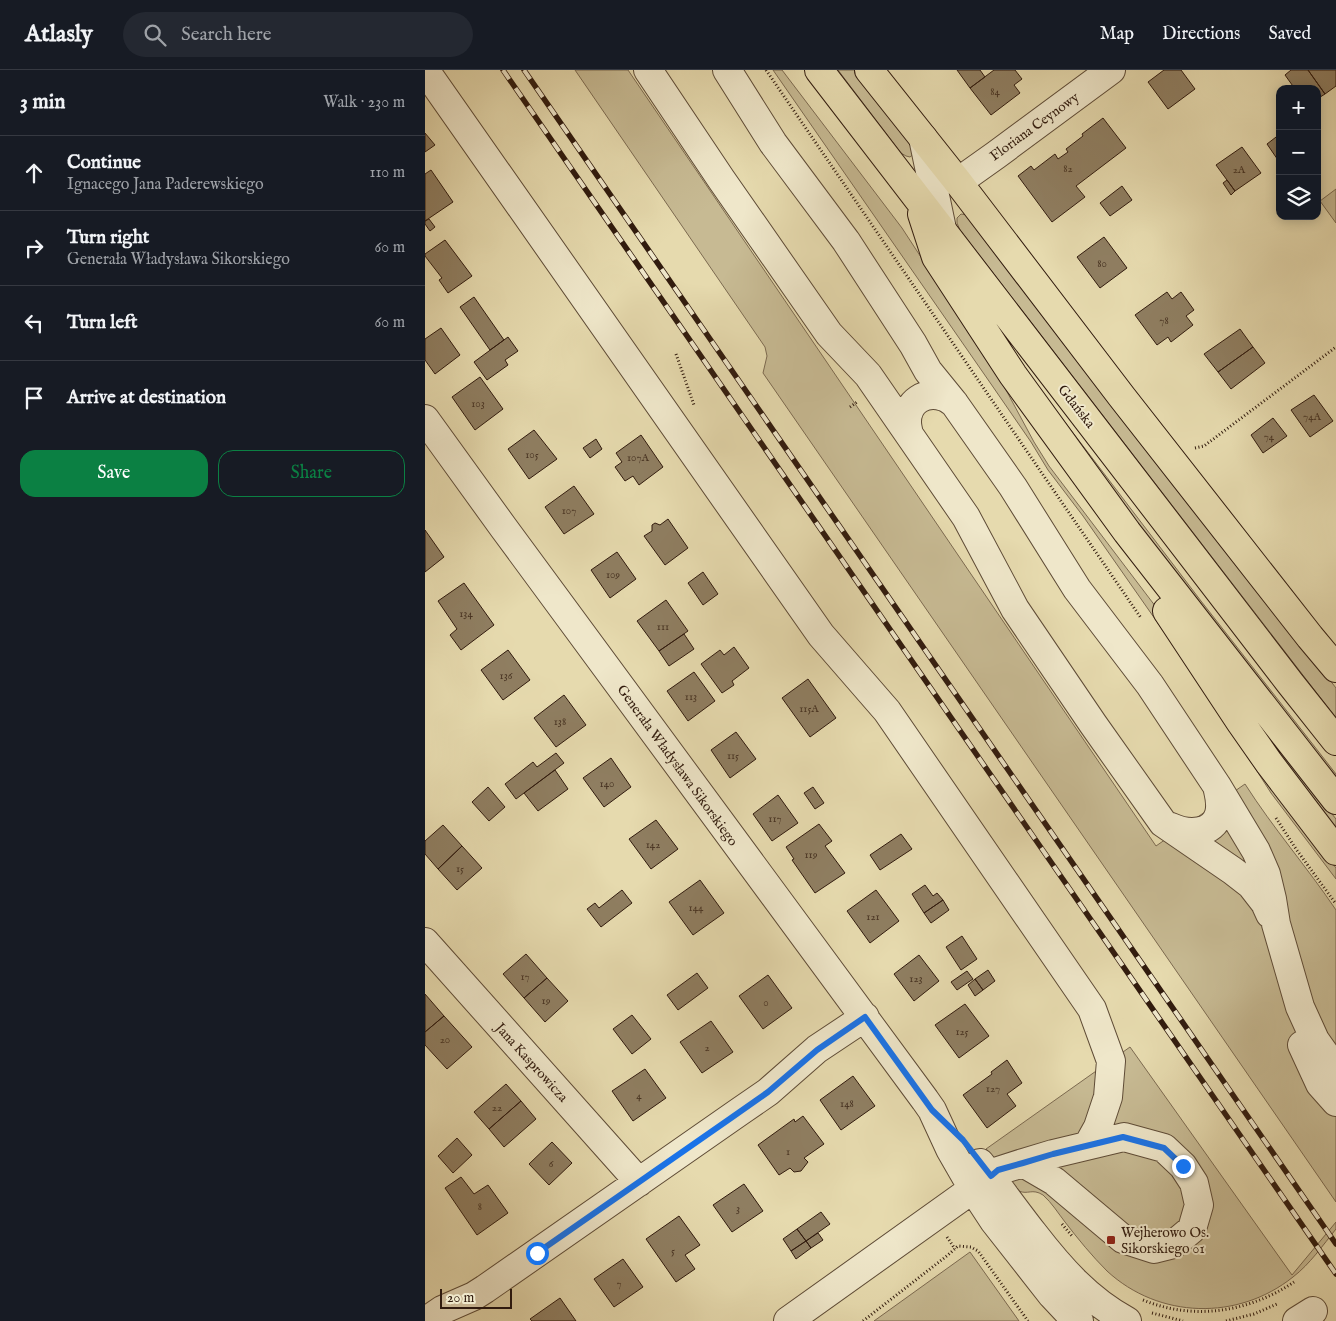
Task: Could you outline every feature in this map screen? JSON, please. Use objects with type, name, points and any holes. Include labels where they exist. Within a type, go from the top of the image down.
[{"type":"main road","name":"Gdańska","points":[[819,70],[892,164],[945,191]]},
{"type":"main road","name":"Gdańska","points":[[869,70],[923,138],[945,191],[1122,397],[1336,668]]},
{"type":"main road","name":"Gdańska","points":[[945,191],[942,229],[1336,741]]},
{"type":"main road","points":[[945,191],[936,257],[1013,375],[1127,532],[1336,800]]},
{"type":"main road","points":[[1127,532],[1149,585],[1269,763],[1336,851]]},
{"type":"street","points":[[425,70],[821,635],[887,711],[1092,1009],[1111,1061],[1108,1097],[1098,1127],[1088,1146]]},
{"type":"street","points":[[648,70],[829,334],[868,375],[966,517],[1015,609],[1093,724],[1163,822],[1251,885],[1265,903],[1276,924]]},
{"type":"street","points":[[727,70],[773,144],[846,241],[913,344],[928,371],[954,403],[1013,486],[1077,589],[1150,685],[1217,786],[1256,851],[1266,874],[1276,924],[1300,1006],[1315,1040],[1336,1070]]},
{"type":"street","name":"Floriana Ceynowy","points":[[945,191],[1111,70]]},
{"type":"street","points":[[909,434],[907,422],[909,411],[912,404],[918,399],[925,395],[935,395],[945,397],[954,403]]},
{"type":"street","name":"Generała Władysława Sikorskiego","points":[[425,419],[932,1110],[963,1140],[982,1183]]},
{"type":"street","points":[[1163,822],[1177,829],[1190,832],[1202,831],[1212,826],[1219,814],[1221,801],[1217,786]]},
{"type":"street","name":"Jana Kasprowicza","points":[[425,942],[639,1182]]},
{"type":"street","points":[[1290,972],[1293,1010],[1302,1048],[1320,1084],[1336,1102]]},
{"type":"street","points":[[426,1321],[442,1310],[485,1289],[768,1092],[817,1050],[865,1017]]},
{"type":"street","points":[[788,1321],[998,1170],[1023,1163],[1123,1137],[1164,1148],[1183,1166],[1194,1183],[1199,1205],[1192,1229],[1174,1244],[1154,1250],[1123,1239],[1055,1181],[1023,1163]]},
{"type":"street","points":[[982,1183],[1043,1245],[1078,1286],[1099,1304],[1135,1310]]},
{"type":"street","points":[[982,1183],[994,1221],[1035,1276],[1062,1306],[1079,1321]]},
{"type":"path","points":[[765,70],[1142,619]]},
{"type":"path","points":[[1204,446],[1336,347]]},
{"type":"path","points":[[1276,818],[1336,904]]},
{"type":"path","points":[[1060,1221],[1075,1241]]},
{"type":"path","points":[[863,1321],[958,1246],[971,1247],[978,1251],[1028,1321]]},
{"type":"path","points":[[1135,1310],[1159,1306],[1184,1311],[1217,1312],[1233,1310],[1249,1306],[1272,1296],[1294,1282]]},
{"type":"path","points":[[1226,1321],[1254,1314],[1296,1312]]},
{"type":"shaded area","points":[[575,70],[628,70],[1156,846],[1245,784],[1336,910],[1336,1202],[763,373],[767,356],[765,347]]},
{"type":"shaded area","points":[[773,70],[782,70],[902,228],[999,377],[1049,466],[1162,615],[1303,824],[1336,868],[1336,879],[1271,793],[1183,659],[1083,516],[1048,470],[1031,442]]},
{"type":"shaded area","points":[[838,70],[858,70],[913,142],[915,153],[910,157],[901,153]]},
{"type":"shaded area","points":[[1336,189],[1336,223],[1321,202],[1321,200]]},
{"type":"shaded area","points":[[961,214],[967,215],[1336,688],[1336,718],[960,230],[957,218]]},
{"type":"shaded area","points":[[1013,354],[1201,601],[1336,774],[1336,782],[1094,467]]},
{"type":"shaded area","points":[[1253,715],[1336,819],[1336,833],[1252,717]]},
{"type":"shaded area","points":[[1130,1047],[1292,1275],[1336,1222],[1336,1229],[1311,1260],[1293,1277],[1271,1291],[1248,1301],[1224,1307],[1174,1306],[1150,1298],[1128,1287],[1107,1271],[1043,1195],[1036,1192],[1019,1191],[986,1149]]},
{"type":"shaded area","points":[[970,1252],[1019,1321],[874,1321]]},
{"type":"building","points":[[957,70],[980,70],[985,77],[970,88]]},
{"type":"building","points":[[994,70],[1015,70],[1022,79],[1014,85],[1020,93],[991,115],[970,88]]},
{"type":"building","points":[[1164,70],[1181,70],[1195,89],[1168,109],[1148,82]]},
{"type":"building","points":[[1291,70],[1308,70],[1319,85],[1292,85],[1285,75]]},
{"type":"building","points":[[1308,70],[1336,70],[1336,86],[1325,94],[1321,85],[1319,85]]},
{"type":"building","points":[[1321,88],[1325,94],[1321,96]]},
{"type":"building","points":[[1103,118],[1126,148],[1076,186],[1085,197],[1052,222],[1018,176],[1031,166],[1034,170],[1055,154],[1058,159],[1068,152],[1066,149],[1083,136],[1082,134]]},
{"type":"building","points":[[425,133],[435,145],[425,152]]},
{"type":"building","points":[[1276,137],[1276,157],[1267,144]]},
{"type":"building","points":[[1242,147],[1261,173],[1235,191],[1216,165]]},
{"type":"building","points":[[431,170],[453,202],[425,221],[425,174]]},
{"type":"building","points":[[1227,180],[1235,191],[1231,195],[1223,183]]},
{"type":"building","points":[[1122,186],[1132,200],[1110,216],[1100,203]]},
{"type":"building","points":[[429,219],[435,227],[430,231],[425,224],[425,221]]},
{"type":"building","points":[[1104,237],[1127,268],[1100,288],[1077,257]]},
{"type":"building","points":[[445,240],[472,276],[448,293],[439,280],[442,278],[425,256],[425,254]]},
{"type":"building","points":[[1167,292],[1172,299],[1181,292],[1194,310],[1186,316],[1193,325],[1171,342],[1168,337],[1157,345],[1135,315]]},
{"type":"building","points":[[474,297],[504,340],[490,350],[460,307]]},
{"type":"building","points":[[441,328],[460,355],[435,374],[425,360],[425,339]]},
{"type":"building","points":[[1240,329],[1253,347],[1218,372],[1204,354]]},
{"type":"building","points":[[508,337],[518,351],[505,360],[508,365],[487,380],[474,362]]},
{"type":"building","points":[[1253,347],[1265,363],[1231,389],[1218,372]]},
{"type":"building","points":[[480,377],[503,409],[475,430],[452,397]]},
{"type":"building","points":[[1314,395],[1333,421],[1310,437],[1291,410]]},
{"type":"building","points":[[1273,418],[1287,436],[1263,453],[1251,435]]},
{"type":"building","points":[[534,430],[557,459],[529,479],[508,449]]},
{"type":"building","points":[[641,435],[663,467],[639,485],[633,476],[625,481],[615,467],[622,462],[616,453]]},
{"type":"building","points":[[596,439],[602,449],[590,458],[583,448]]},
{"type":"building","points":[[574,486],[594,514],[564,534],[545,507]]},
{"type":"building","points":[[668,519],[688,548],[665,565],[644,536],[652,531],[652,525],[655,523],[660,525]]},
{"type":"building","points":[[425,530],[444,557],[425,572]]},
{"type":"building","points":[[617,552],[636,579],[610,598],[591,570]]},
{"type":"building","points":[[703,572],[718,594],[703,605],[688,583]]},
{"type":"building","points":[[464,583],[494,625],[461,650],[450,635],[457,629],[438,601]]},
{"type":"building","points":[[666,600],[688,631],[659,651],[637,621]]},
{"type":"building","points":[[684,634],[694,649],[669,666],[659,651]]},
{"type":"building","points":[[734,647],[749,668],[732,681],[734,685],[722,693],[701,664],[720,650],[724,655]]},
{"type":"building","points":[[508,650],[530,680],[503,700],[481,670]]},
{"type":"building","points":[[694,672],[715,701],[688,721],[667,691]]},
{"type":"building","points":[[808,679],[836,718],[810,737],[782,698]]},
{"type":"building","points":[[564,695],[586,725],[556,747],[534,718]]},
{"type":"building","points":[[736,732],[756,759],[730,778],[711,750]]},
{"type":"building","points":[[556,753],[564,763],[516,799],[505,784],[533,762],[537,767]]},
{"type":"building","points":[[611,758],[631,787],[604,807],[583,778]]},
{"type":"building","points":[[555,770],[568,789],[538,811],[524,793]]},
{"type":"building","points":[[488,787],[505,807],[489,821],[472,802]]},
{"type":"building","points":[[813,787],[824,803],[815,809],[804,793]]},
{"type":"building","points":[[778,795],[798,823],[772,841],[753,814]]},
{"type":"building","points":[[656,820],[678,849],[651,869],[629,839]]},
{"type":"building","points":[[819,824],[832,841],[825,846],[845,873],[815,893],[792,860],[794,859],[786,847]]},
{"type":"building","points":[[443,825],[462,846],[438,869],[425,854],[425,841]]},
{"type":"building","points":[[901,834],[912,849],[880,870],[870,855]]},
{"type":"building","points":[[462,846],[482,868],[457,890],[438,869]]},
{"type":"building","points":[[700,880],[724,913],[693,935],[669,902]]},
{"type":"building","points":[[925,885],[933,896],[937,893],[943,900],[924,913],[912,894]]},
{"type":"building","points":[[622,890],[632,903],[601,927],[587,909],[595,903],[599,908]]},
{"type":"building","points":[[876,890],[899,921],[870,943],[847,911]]},
{"type":"building","points":[[943,900],[949,910],[931,923],[924,913]]},
{"type":"building","points":[[962,936],[977,959],[961,970],[946,947]]},
{"type":"building","points":[[526,954],[547,978],[524,998],[503,974]]},
{"type":"building","points":[[919,955],[939,981],[914,1001],[894,974]]},
{"type":"building","points":[[988,970],[995,981],[983,990],[975,979]]},
{"type":"building","points":[[967,971],[973,979],[957,990],[951,982]]},
{"type":"building","points":[[697,973],[708,988],[678,1010],[667,995]]},
{"type":"building","points":[[768,975],[792,1008],[763,1029],[739,996]]},
{"type":"building","points":[[547,978],[568,1001],[545,1022],[524,998]]},
{"type":"building","points":[[975,979],[983,990],[975,996],[968,985]]},
{"type":"building","points":[[425,994],[444,1016],[425,1032]]},
{"type":"building","points":[[965,1004],[989,1036],[959,1058],[935,1025]]},
{"type":"building","points":[[632,1015],[651,1039],[632,1054],[613,1029]]},
{"type":"building","points":[[444,1016],[472,1047],[447,1069],[425,1045],[425,1032]]},
{"type":"building","points":[[711,1021],[733,1052],[702,1073],[680,1042]]},
{"type":"building","points":[[1007,1060],[1022,1083],[1007,1094],[1016,1106],[987,1128],[963,1095],[992,1074],[991,1072]]},
{"type":"building","points":[[645,1069],[666,1098],[633,1121],[612,1091]]},
{"type":"building","points":[[853,1076],[875,1106],[841,1130],[820,1100]]},
{"type":"building","points":[[506,1084],[521,1101],[489,1129],[474,1112]]},
{"type":"building","points":[[521,1101],[536,1119],[504,1147],[489,1129]]},
{"type":"building","points":[[803,1116],[824,1144],[804,1158],[808,1162],[801,1171],[794,1172],[790,1168],[779,1175],[758,1145],[794,1119],[795,1122]]},
{"type":"building","points":[[457,1138],[472,1155],[453,1173],[438,1156]]},
{"type":"building","points":[[552,1142],[572,1163],[549,1185],[529,1164]]},
{"type":"building","points":[[461,1177],[474,1194],[488,1185],[508,1213],[477,1235],[445,1188]]},
{"type":"building","points":[[744,1184],[763,1211],[732,1232],[713,1205]]},
{"type":"building","points":[[821,1212],[830,1224],[806,1241],[797,1229]]},
{"type":"building","points":[[679,1216],[700,1245],[685,1255],[695,1269],[676,1282],[646,1239]]},
{"type":"building","points":[[797,1229],[806,1241],[791,1251],[783,1239]]},
{"type":"building","points":[[818,1233],[823,1240],[811,1248],[806,1241]]},
{"type":"building","points":[[806,1241],[811,1248],[796,1259],[791,1251]]},
{"type":"building","points":[[623,1259],[643,1287],[614,1307],[594,1279]]},
{"type":"building","points":[[560,1298],[576,1321],[532,1321],[530,1319]]},
{"type":"railway","points":[[503,70],[1336,1274]]},
{"type":"railway","points":[[524,70],[1336,1244]]},
{"type":"place","name":"Wejherowo Os. Sikorskiego 01","points":[[1111,1240]]},
{"type":"route","points":[[537,1253],[768,1092],[817,1050],[865,1017],[932,1110],[963,1140],[991,1176],[998,1170],[1123,1137],[1164,1148],[1183,1166]]}]
